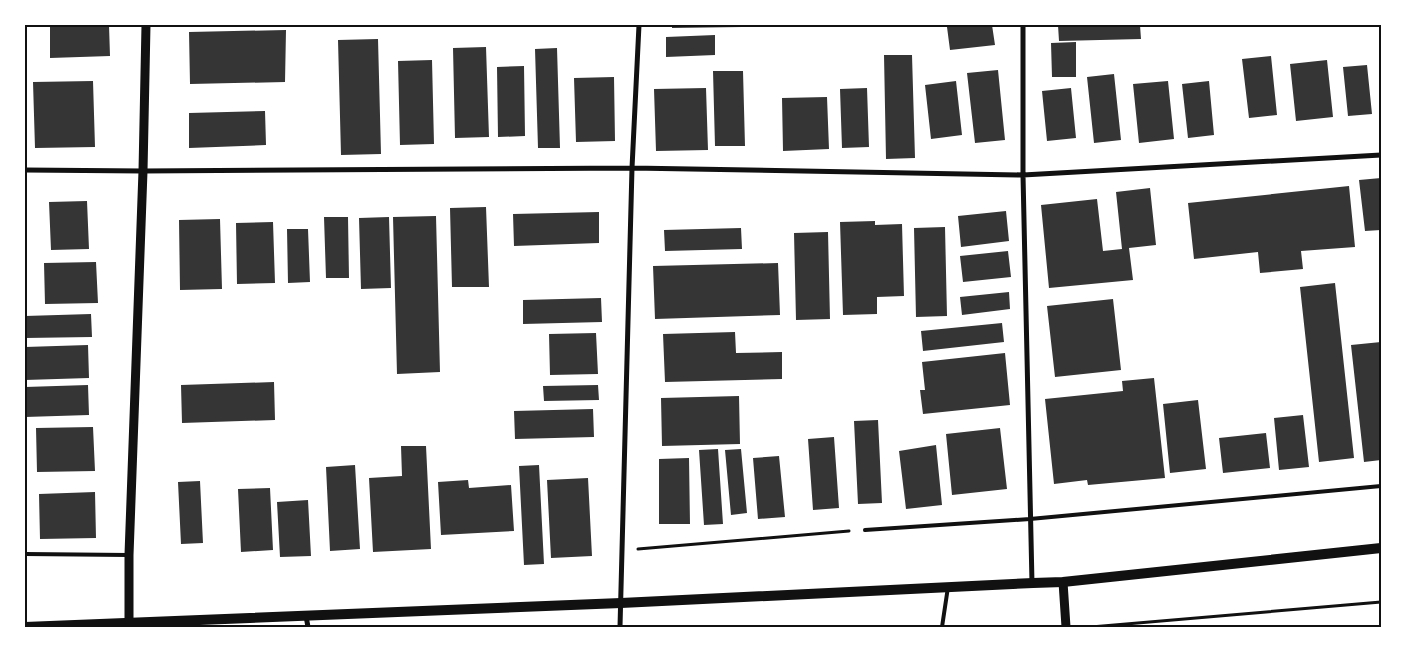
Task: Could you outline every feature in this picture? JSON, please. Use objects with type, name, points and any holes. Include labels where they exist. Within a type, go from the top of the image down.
[{"type":"main road","points":[[25,627],[1063,582],[1381,548]]},
{"type":"street","points":[[129,623],[129,555],[143,171],[146,25]]},
{"type":"street","points":[[620,627],[632,168],[639,25]]},
{"type":"street","points":[[1023,25],[1023,175],[1032,583]]},
{"type":"street","points":[[25,170],[632,168],[1023,175],[1381,155]]},
{"type":"street","points":[[1063,582],[1066,627]]},
{"type":"street","points":[[306,616],[308,627]]},
{"type":"lane","points":[[865,530],[1030,519],[1381,486]]},
{"type":"lane","points":[[25,554],[129,555]]},
{"type":"lane","points":[[942,627],[948,587]]},
{"type":"path","points":[[622,550],[865,530]]},
{"type":"path","points":[[1091,627],[1381,602]]},
{"type":"building","points":[[50,25],[109,25],[110,56],[50,58]]},
{"type":"building","points":[[672,25],[742,25],[742,27],[672,28]]},
{"type":"building","points":[[992,25],[995,45],[950,50],[947,27]]},
{"type":"building","points":[[1058,25],[1140,25],[1141,39],[1059,41]]},
{"type":"building","points":[[286,30],[285,82],[190,84],[189,32]]},
{"type":"building","points":[[715,35],[715,55],[666,57],[666,37]]},
{"type":"building","points":[[378,39],[381,154],[341,155],[338,40]]},
{"type":"building","points":[[1076,42],[1076,77],[1052,77],[1051,43]]},
{"type":"building","points":[[486,47],[489,137],[455,138],[453,48]]},
{"type":"building","points":[[557,48],[560,148],[538,148],[535,49]]},
{"type":"building","points":[[884,55],[912,55],[915,158],[886,159]]},
{"type":"building","points":[[1271,56],[1277,115],[1249,118],[1242,59]]},
{"type":"building","points":[[432,60],[434,144],[400,145],[398,61]]},
{"type":"building","points":[[1327,60],[1333,117],[1296,121],[1290,64]]},
{"type":"building","points":[[1367,65],[1372,114],[1348,116],[1343,67]]},
{"type":"building","points":[[524,66],[525,136],[498,137],[497,67]]},
{"type":"building","points":[[998,70],[1005,140],[975,143],[967,73]]},
{"type":"building","points":[[713,71],[743,71],[745,146],[715,146]]},
{"type":"building","points":[[1114,74],[1121,140],[1094,143],[1087,77]]},
{"type":"building","points":[[614,77],[615,141],[576,142],[574,78]]},
{"type":"building","points":[[93,81],[95,147],[35,148],[33,82]]},
{"type":"building","points":[[956,81],[962,135],[931,139],[925,85]]},
{"type":"building","points":[[1168,81],[1174,139],[1139,143],[1133,84]]},
{"type":"building","points":[[1209,81],[1214,135],[1188,138],[1182,84]]},
{"type":"building","points":[[706,88],[708,150],[656,151],[654,89]]},
{"type":"building","points":[[867,88],[869,147],[842,148],[840,89]]},
{"type":"building","points":[[1071,88],[1076,138],[1047,141],[1042,91]]},
{"type":"building","points":[[827,97],[829,149],[783,151],[782,98]]},
{"type":"building","points":[[265,111],[266,145],[189,148],[189,113]]},
{"type":"building","points":[[1381,178],[1381,230],[1365,231],[1359,180]]},
{"type":"building","points":[[1349,186],[1355,247],[1301,251],[1303,269],[1260,273],[1258,252],[1194,259],[1188,203]]},
{"type":"building","points":[[1150,188],[1156,245],[1129,248],[1133,280],[1049,288],[1041,205],[1097,199],[1103,251],[1122,249],[1116,192]]},
{"type":"building","points":[[87,201],[89,249],[51,250],[49,202]]},
{"type":"building","points":[[486,207],[489,287],[452,287],[450,208]]},
{"type":"building","points":[[1006,211],[1009,241],[961,247],[958,216]]},
{"type":"building","points":[[599,212],[599,243],[514,246],[513,214]]},
{"type":"building","points":[[436,216],[440,372],[397,374],[393,217]]},
{"type":"building","points":[[324,217],[348,217],[349,278],[326,278]]},
{"type":"building","points":[[389,217],[391,288],[361,289],[359,218]]},
{"type":"building","points":[[220,219],[222,289],[180,290],[179,220]]},
{"type":"building","points":[[875,221],[875,225],[902,224],[904,296],[877,297],[877,314],[843,315],[840,222]]},
{"type":"building","points":[[273,222],[275,283],[237,284],[236,223]]},
{"type":"building","points":[[945,227],[947,316],[916,317],[914,228]]},
{"type":"building","points":[[741,228],[742,249],[665,251],[664,230]]},
{"type":"building","points":[[287,229],[308,229],[310,282],[288,283]]},
{"type":"building","points":[[828,232],[830,319],[796,320],[794,233]]},
{"type":"building","points":[[1008,251],[1011,277],[963,282],[960,256]]},
{"type":"building","points":[[96,262],[98,303],[45,304],[44,263]]},
{"type":"building","points":[[778,263],[780,315],[655,319],[653,266]]},
{"type":"building","points":[[1335,283],[1354,458],[1319,462],[1300,287]]},
{"type":"building","points":[[1009,292],[1010,309],[962,315],[960,297]]},
{"type":"building","points":[[601,298],[602,322],[523,324],[523,300]]},
{"type":"building","points":[[1113,299],[1121,370],[1055,377],[1047,306]]},
{"type":"building","points":[[91,314],[92,337],[25,338],[25,316]]},
{"type":"building","points":[[1002,323],[1004,342],[923,351],[921,331]]},
{"type":"building","points":[[735,332],[736,353],[782,352],[782,379],[665,382],[663,334]]},
{"type":"building","points":[[596,333],[598,374],[550,375],[549,334]]},
{"type":"building","points":[[1381,342],[1381,460],[1364,462],[1351,345]]},
{"type":"building","points":[[88,345],[89,378],[25,380],[25,347]]},
{"type":"building","points":[[1005,353],[1010,405],[923,414],[920,390],[925,390],[922,362]]},
{"type":"building","points":[[1154,378],[1165,478],[1088,485],[1087,480],[1054,484],[1045,399],[1123,391],[1122,381]]},
{"type":"building","points":[[274,382],[275,420],[182,423],[181,385]]},
{"type":"building","points":[[88,385],[89,415],[25,417],[25,387]]},
{"type":"building","points":[[598,385],[599,400],[544,401],[543,386]]},
{"type":"building","points":[[739,396],[740,444],[662,446],[661,398]]},
{"type":"building","points":[[1198,400],[1206,469],[1170,473],[1163,404]]},
{"type":"building","points":[[593,409],[594,437],[515,439],[514,411]]},
{"type":"building","points":[[1303,415],[1309,467],[1279,470],[1274,418]]},
{"type":"building","points":[[878,420],[882,503],[858,504],[854,421]]},
{"type":"building","points":[[93,427],[95,471],[37,472],[36,428]]},
{"type":"building","points":[[1000,428],[1007,489],[952,495],[946,434]]},
{"type":"building","points":[[1266,433],[1270,468],[1223,473],[1219,438]]},
{"type":"building","points":[[834,437],[839,508],[813,510],[808,439]]},
{"type":"building","points":[[936,445],[942,505],[906,509],[899,451]]},
{"type":"building","points":[[401,446],[426,446],[431,549],[373,552],[369,478],[402,476]]},
{"type":"building","points":[[718,449],[723,524],[704,525],[699,450]]},
{"type":"building","points":[[741,449],[747,513],[731,515],[725,450]]},
{"type":"building","points":[[779,456],[785,517],[758,519],[753,458]]},
{"type":"building","points":[[689,458],[690,524],[659,524],[659,459]]},
{"type":"building","points":[[355,465],[360,549],[330,551],[326,467]]},
{"type":"building","points":[[539,465],[544,564],[524,565],[519,466]]},
{"type":"building","points":[[588,478],[592,556],[551,558],[547,480]]},
{"type":"building","points":[[468,480],[469,488],[511,485],[514,531],[441,535],[438,482]]},
{"type":"building","points":[[200,481],[203,543],[181,544],[178,482]]},
{"type":"building","points":[[270,488],[273,550],[241,552],[238,489]]},
{"type":"building","points":[[95,492],[96,538],[40,539],[39,494]]},
{"type":"building","points":[[308,500],[311,556],[280,557],[277,502]]}]
